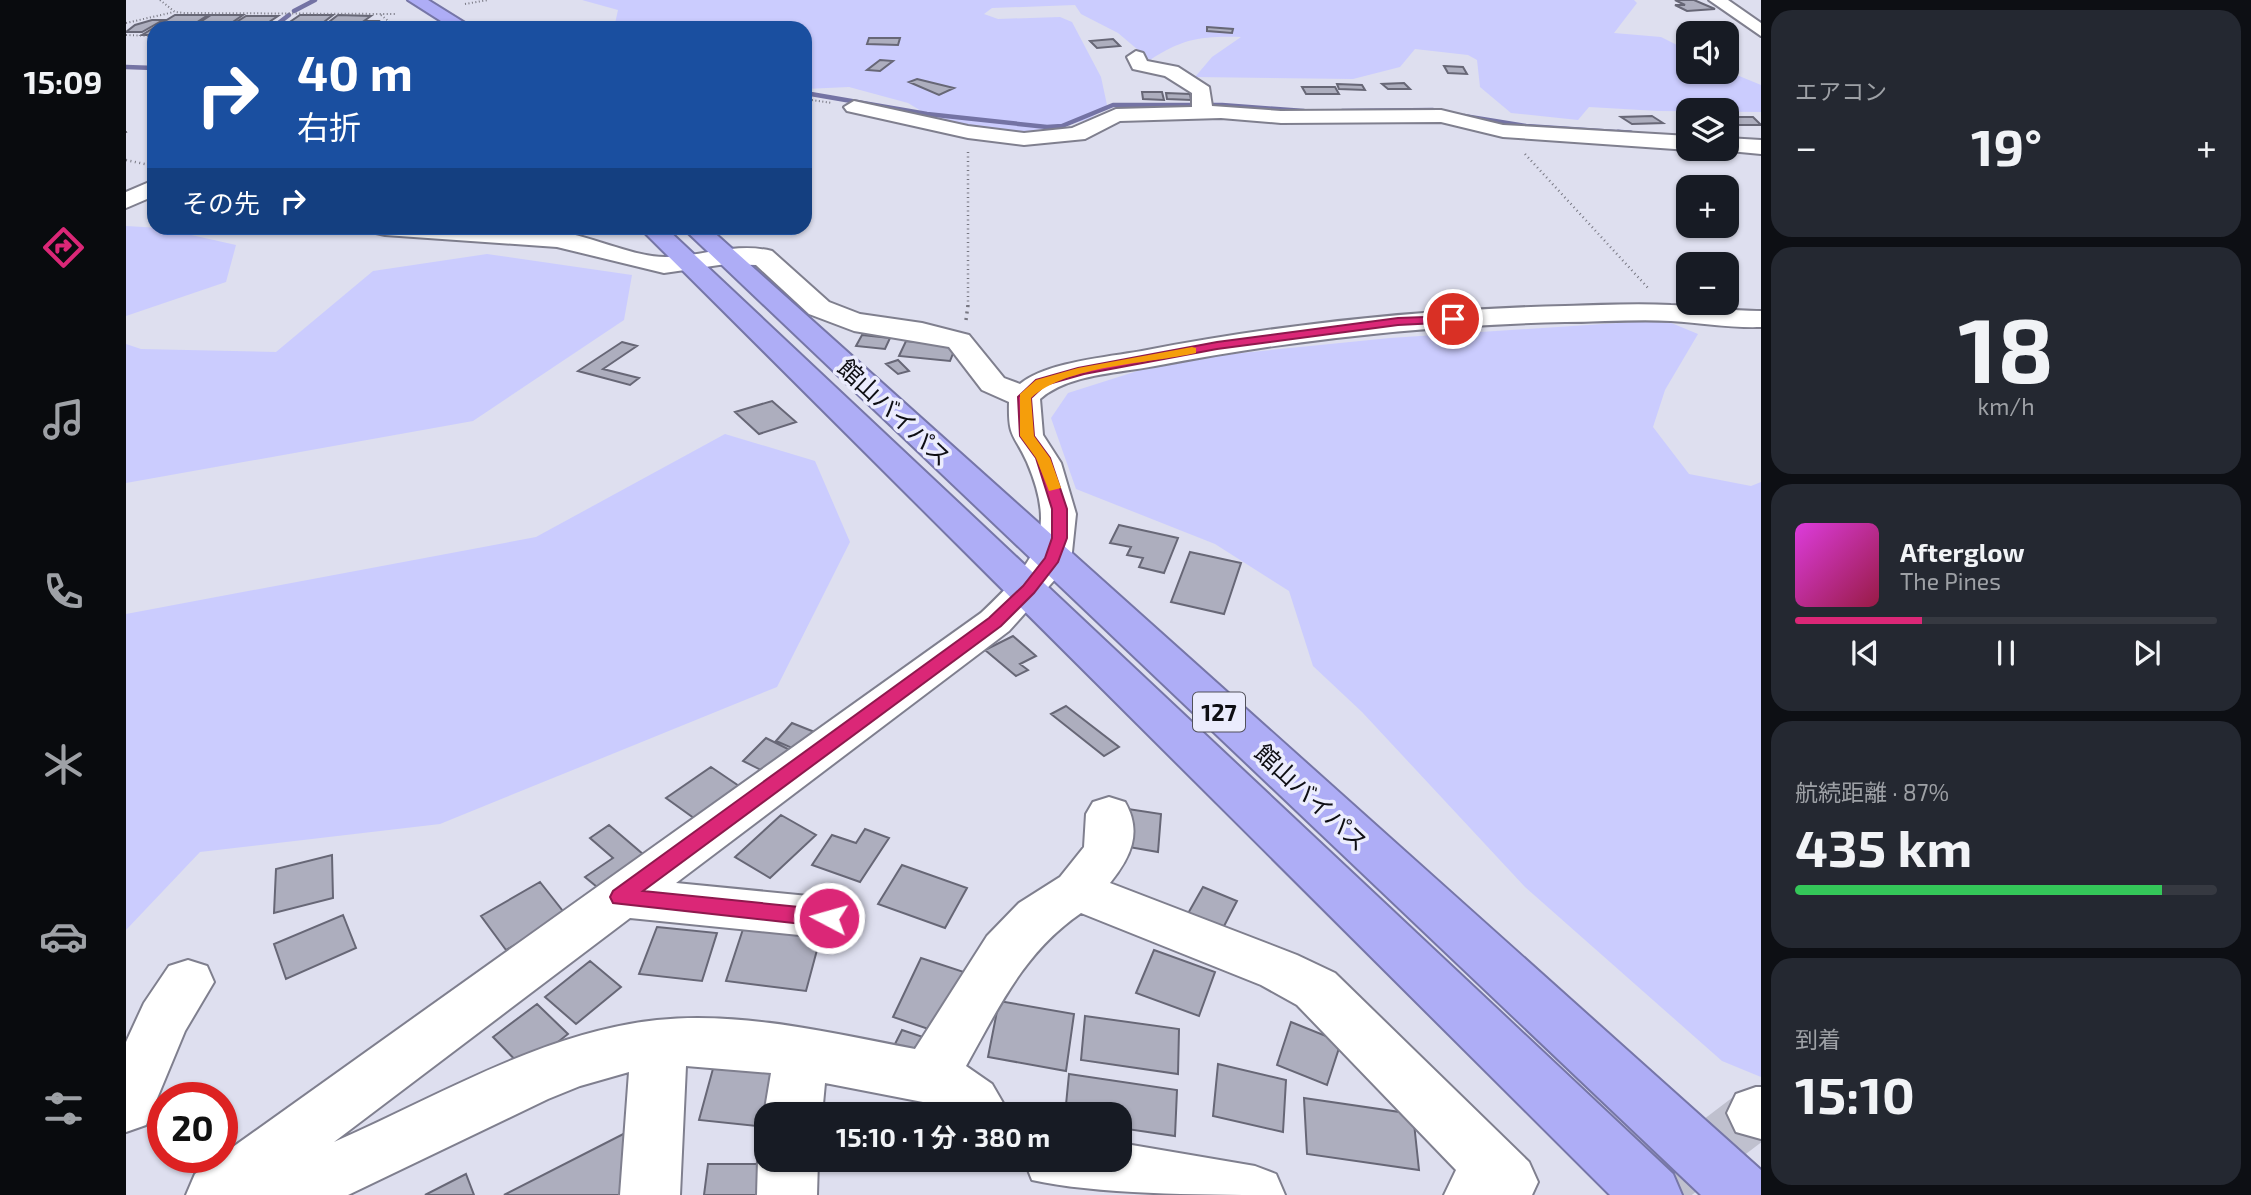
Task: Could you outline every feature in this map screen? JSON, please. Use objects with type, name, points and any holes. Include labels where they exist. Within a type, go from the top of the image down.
[{"type":"highway","points":[[416,0],[452,21]]},
{"type":"highway","points":[[395,7],[423,21]]},
{"type":"highway","name":"館山バイパス","points":[[669,235],[703,249],[1040,574],[1652,1195]]},
{"type":"highway","name":"館山バイパス","points":[[1040,574],[1744,1195]]},
{"type":"street","points":[[1717,0],[1761,31]]},
{"type":"street","points":[[1136,57],[1140,65],[1171,71],[1202,91],[1204,108]]},
{"type":"street","points":[[853,107],[968,132],[1044,139],[1077,134],[1116,115],[1204,108],[1281,117],[1441,116],[1503,131],[1676,142]]},
{"type":"street","points":[[1739,134],[1761,135]]},
{"type":"street","points":[[1739,146],[1761,147]]},
{"type":"street","points":[[126,201],[147,190]]},
{"type":"street","points":[[494,235],[557,239],[653,264],[703,249],[763,257],[819,308],[854,322],[922,332],[959,341],[993,384],[1024,397]]},
{"type":"street","points":[[1024,397],[1040,383],[1082,371],[1217,345],[1398,322],[1563,314],[1671,313],[1727,320],[1761,319]]},
{"type":"street","points":[[216,1195],[995,622],[1040,574],[1059,538],[1060,509],[1043,458],[1027,436],[1024,397]]},
{"type":"street","points":[[929,1077],[1005,951],[1037,917],[1077,891],[1108,851],[1109,814]]},
{"type":"street","points":[[1077,891],[1279,970],[1316,989],[1350,1020],[1508,1182],[1476,1191],[1474,1195]]},
{"type":"street","points":[[620,897],[829,918]]},
{"type":"street","points":[[126,1106],[163,1020],[188,982]]},
{"type":"street","points":[[280,1195],[337,1172],[558,1066],[659,1043],[714,1044],[801,1054],[929,1077],[956,1090],[968,1102]]},
{"type":"street","points":[[650,1195],[659,1043]]},
{"type":"street","points":[[795,1102],[801,1054]]},
{"type":"street","points":[[787,1195],[788,1172]]},
{"type":"street","points":[[1122,1172],[1255,1195]]},
{"type":"path","points":[[160,0],[175,12]]},
{"type":"path","points":[[454,6],[488,0]]},
{"type":"path","points":[[126,23],[175,12],[381,15],[395,7]]},
{"type":"path","points":[[381,15],[388,21]]},
{"type":"path","points":[[126,35],[147,36]]},
{"type":"path","points":[[126,131],[126,136]]},
{"type":"path","points":[[1503,131],[1671,313]]},
{"type":"path","points":[[959,341],[965,328],[970,295],[968,132]]},
{"type":"path","points":[[126,160],[147,164]]},
{"type":"shaded area","points":[[582,0],[1634,0],[1637,3],[1614,33],[1661,37],[1676,44],[1676,84],[1739,84],[1739,76],[1761,85],[1761,112],[1739,112],[1739,98],[1676,98],[1676,111],[1589,107],[1578,120],[1511,113],[1480,87],[1477,60],[1468,55],[1415,49],[1400,67],[1353,79],[1195,77],[1212,57],[1241,37],[1194,40],[1173,47],[1150,60],[1118,33],[1081,14],[1075,5],[992,8],[984,14],[998,19],[1060,17],[1072,22],[1101,77],[1107,105],[1090,119],[1035,133],[966,127],[936,120],[908,103],[849,87],[812,89],[812,21],[616,21],[618,10]]},
{"type":"shaded area","points":[[126,226],[147,227],[147,235],[191,235],[236,245],[226,282],[126,316]]},
{"type":"shaded area","points":[[487,254],[632,275],[624,320],[473,421],[126,483],[126,344],[141,349],[276,352],[373,271]]},
{"type":"shaded area","points":[[1664,320],[1698,334],[1665,390],[1653,427],[1689,474],[1751,486],[1761,482],[1761,1077],[1722,1061],[1525,887],[1362,712],[1313,666],[1289,591],[1215,544],[1076,489],[1051,418],[1068,393],[1172,360],[1390,338]]},
{"type":"shaded area","points":[[725,434],[815,461],[850,542],[777,687],[440,824],[200,852],[126,930],[126,614],[536,537]]},
{"type":"building","points":[[1675,0],[1694,0],[1715,9],[1687,11],[1675,5],[1685,5]]},
{"type":"building","points":[[175,15],[208,15],[199,21],[165,21]]},
{"type":"building","points":[[211,15],[243,15],[234,21],[202,21]]},
{"type":"building","points":[[300,15],[333,15],[325,21],[291,21]]},
{"type":"building","points":[[338,15],[371,16],[364,21],[330,21]]},
{"type":"building","points":[[246,16],[278,16],[270,21],[238,21]]},
{"type":"building","points":[[147,21],[147,29],[142,32],[126,32],[135,25]]},
{"type":"building","points":[[1207,27],[1233,29],[1232,33],[1207,31]]},
{"type":"building","points":[[869,38],[900,38],[898,45],[867,44]]},
{"type":"building","points":[[1113,39],[1120,46],[1097,48],[1090,41]]},
{"type":"building","points":[[880,60],[893,61],[880,71],[867,70]]},
{"type":"building","points":[[1444,66],[1463,67],[1467,74],[1448,73]]},
{"type":"building","points":[[917,79],[954,88],[939,95],[909,82]]},
{"type":"building","points":[[1404,83],[1410,89],[1388,89],[1382,84]]},
{"type":"building","points":[[1337,84],[1362,85],[1365,90],[1339,89]]},
{"type":"building","points":[[1302,87],[1335,87],[1339,94],[1306,94]]},
{"type":"building","points":[[1142,92],[1162,92],[1164,100],[1143,99]]},
{"type":"building","points":[[1166,93],[1190,94],[1191,100],[1167,99]]},
{"type":"building","points":[[1652,116],[1663,123],[1632,124],[1621,117]]},
{"type":"building","points":[[1739,117],[1753,117],[1761,125],[1739,125]]},
{"type":"building","points":[[862,335],[890,338],[885,349],[856,346]]},
{"type":"building","points":[[906,341],[956,346],[950,361],[899,356]]},
{"type":"building","points":[[622,342],[637,346],[603,369],[639,378],[630,385],[578,371]]},
{"type":"building","points":[[898,360],[909,371],[898,374],[886,364]]},
{"type":"building","points":[[772,401],[796,422],[759,434],[735,412]]},
{"type":"building","points":[[1119,525],[1178,538],[1164,573],[1139,567],[1143,558],[1127,555],[1131,547],[1110,543]]},
{"type":"building","points":[[1190,552],[1241,563],[1224,614],[1171,602]]},
{"type":"building","points":[[1013,636],[1036,656],[1020,664],[1028,670],[1016,676],[985,650]]},
{"type":"building","points":[[1066,706],[1119,747],[1104,756],[1051,714]]},
{"type":"building","points":[[792,723],[817,733],[801,752],[776,741]]},
{"type":"building","points":[[766,738],[790,750],[767,773],[743,761]]},
{"type":"building","points":[[711,767],[742,788],[698,821],[666,798]]},
{"type":"building","points":[[1128,809],[1161,814],[1158,852],[1123,846]]},
{"type":"building","points":[[781,815],[816,835],[770,878],[735,857]]},
{"type":"building","points":[[609,825],[644,855],[597,887],[585,877],[613,858],[590,838]]},
{"type":"building","points":[[865,829],[889,838],[860,882],[812,865],[832,835],[856,843]]},
{"type":"building","points":[[332,855],[333,898],[274,913],[276,869]]},
{"type":"building","points":[[902,865],[967,888],[945,928],[878,904]]},
{"type":"building","points":[[540,882],[566,915],[506,950],[481,916]]},
{"type":"building","points":[[1203,887],[1237,901],[1221,932],[1186,917]]},
{"type":"building","points":[[343,915],[356,948],[286,979],[274,944]]},
{"type":"building","points":[[744,926],[821,935],[806,991],[726,981]]},
{"type":"building","points":[[657,927],[717,933],[702,981],[639,974]]},
{"type":"building","points":[[1154,950],[1215,972],[1199,1016],[1136,993]]},
{"type":"building","points":[[921,958],[970,974],[943,1034],[893,1017]]},
{"type":"building","points":[[590,961],[621,987],[576,1024],[545,997]]},
{"type":"building","points":[[999,1001],[1074,1014],[1066,1071],[988,1057]]},
{"type":"building","points":[[537,1004],[568,1034],[524,1069],[493,1037]]},
{"type":"building","points":[[1085,1016],[1179,1029],[1178,1074],[1081,1060]]},
{"type":"building","points":[[1291,1022],[1341,1042],[1327,1085],[1277,1065]]},
{"type":"building","points":[[902,1030],[932,1040],[920,1066],[890,1054]]},
{"type":"building","points":[[1218,1064],[1286,1080],[1283,1132],[1213,1116]]},
{"type":"building","points":[[714,1065],[779,1071],[770,1102],[754,1102],[754,1126],[699,1120]]},
{"type":"building","points":[[1069,1074],[1177,1090],[1175,1136],[1132,1130],[1132,1102],[1066,1102]]},
{"type":"building","points":[[1304,1098],[1413,1114],[1419,1170],[1307,1154]]},
{"type":"building","points":[[639,1126],[635,1195],[504,1195]]},
{"type":"building","points":[[708,1164],[754,1164],[754,1172],[776,1172],[774,1195],[704,1195]]},
{"type":"building","points":[[466,1174],[474,1195],[425,1195]]},
{"type":"waterway","points":[[294,11],[315,0]]},
{"type":"waterway","points":[[281,21],[289,15]]},
{"type":"waterway","points":[[126,67],[147,68]]},
{"type":"waterway","points":[[812,94],[927,114],[1047,127],[1062,126],[1113,105],[1222,105],[1304,111]]},
{"type":"waterway","points":[[1342,111],[1433,110]]},
{"type":"waterway","points":[[1464,116],[1526,126],[1631,133],[1618,132]]},
{"type":"tunnel","points":[[1648,1195],[1756,1113]]},
{"type":"slow traffic","points":[[1054,488],[1043,458],[1027,436],[1024,397],[1040,383],[1082,371],[1192,350]]},
{"type":"route","points":[[829,918],[620,897],[995,622],[1028,589],[1053,558],[1059,538],[1060,509],[1043,458],[1027,436],[1024,397],[1040,383],[1082,371],[1217,345],[1398,322],[1453,319]]}]
